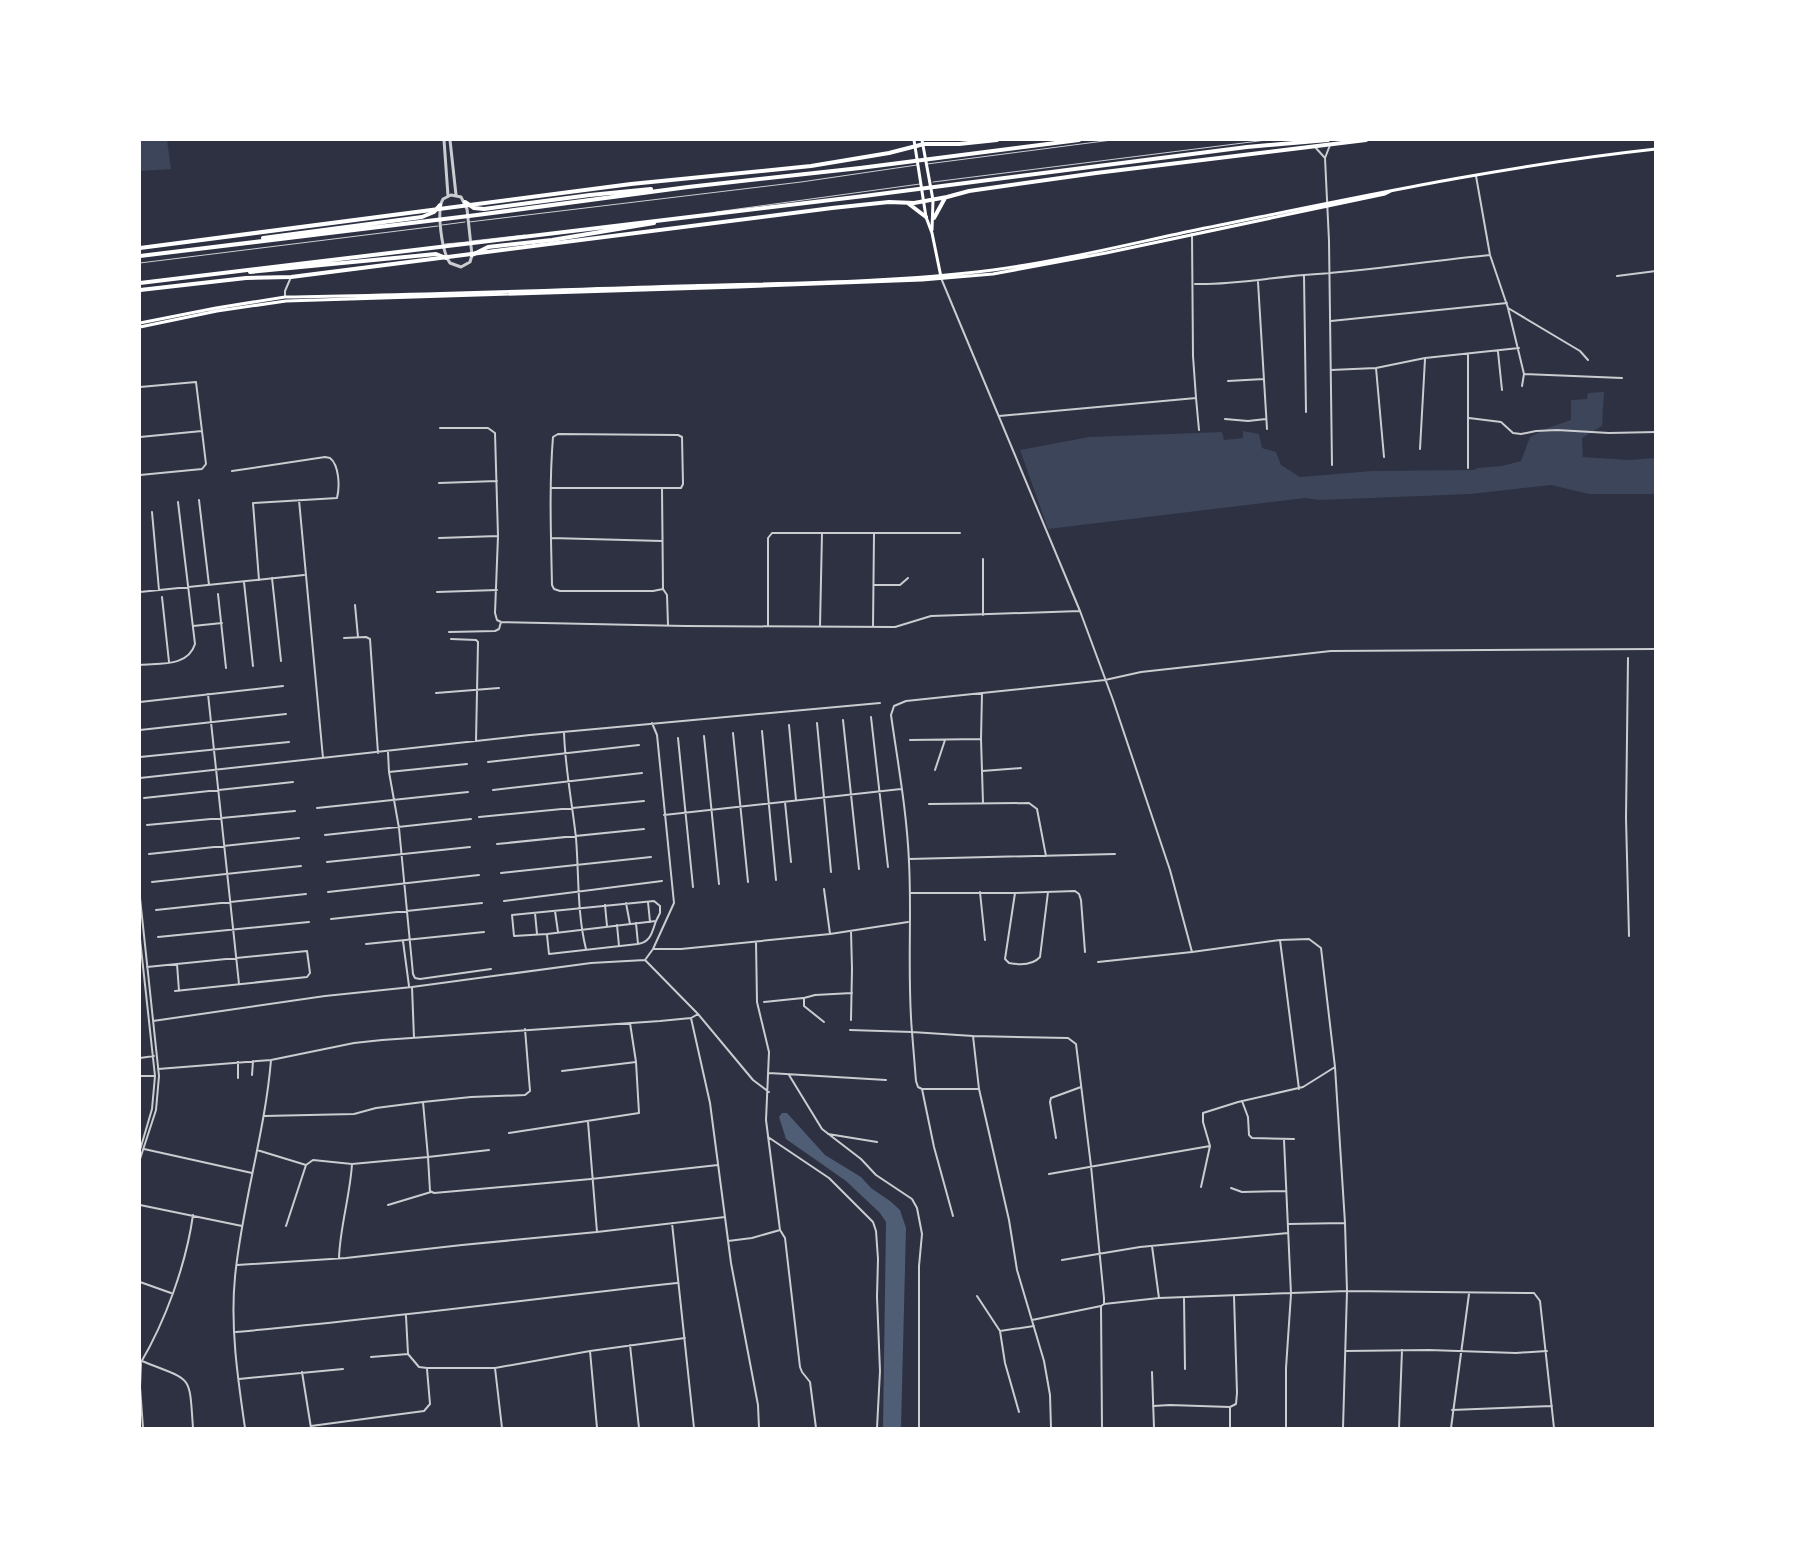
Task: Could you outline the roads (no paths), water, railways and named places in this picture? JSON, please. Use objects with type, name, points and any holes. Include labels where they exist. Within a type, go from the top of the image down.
[{"type":"main road","points":[[905,147],[909,140]]},
{"type":"main road","points":[[914,140],[926,217],[932,233],[941,277]]},
{"type":"main road","points":[[934,140],[940,142]]},
{"type":"main road","points":[[140,248],[612,186],[811,166],[889,153],[923,142],[959,144],[996,140]]},
{"type":"main road","points":[[465,202],[474,208],[484,209],[625,192],[860,170],[1079,140]]},
{"type":"main road","points":[[140,283],[684,217],[992,176],[1328,140]]},
{"type":"main road","points":[[140,290],[246,278],[291,277],[832,208],[889,202],[909,204],[969,191],[1096,173],[1366,140]]},
{"type":"main road","points":[[923,142],[933,200],[932,233]]},
{"type":"main road","points":[[140,325],[216,308],[285,299],[941,277],[1044,262],[1326,206],[1383,191],[1656,149]]},
{"type":"main road","points":[[140,256],[688,187]]},
{"type":"main road","points":[[934,218],[945,198]]},
{"type":"main road","points":[[909,204],[926,217]]},
{"type":"main road","points":[[197,249],[363,223],[422,217],[434,212],[440,206]]},
{"type":"main road","points":[[472,255],[488,247],[552,240],[684,217]]},
{"type":"main road","points":[[210,275],[299,269],[436,254],[446,258]]},
{"type":"street","points":[[444,140],[448,196]]},
{"type":"street","points":[[450,140],[456,195]]},
{"type":"street","points":[[1330,145],[1325,158],[1330,274],[1332,465]]},
{"type":"street","points":[[1315,146],[1325,158]]},
{"type":"street","points":[[1476,176],[1490,255],[1507,303],[1519,348],[1524,374],[1522,386]]},
{"type":"street","points":[[456,195],[465,202],[472,255],[468,264],[461,267],[453,265],[446,258],[440,206],[443,199],[456,195]]},
{"type":"street","points":[[1192,233],[1193,356],[1199,430]]},
{"type":"street","points":[[1193,284],[1220,285],[1490,255]]},
{"type":"street","points":[[1617,276],[1656,271]]},
{"type":"street","points":[[1304,275],[1306,412]]},
{"type":"street","points":[[285,299],[285,291],[291,277]]},
{"type":"street","points":[[941,277],[1080,611],[1162,846],[1192,952]]},
{"type":"street","points":[[1258,281],[1267,429]]},
{"type":"street","points":[[1330,321],[1507,303]]},
{"type":"street","points":[[1508,308],[1580,351],[1588,360]]},
{"type":"street","points":[[1331,370],[1376,368],[1425,358],[1519,348]]},
{"type":"street","points":[[1498,352],[1502,390]]},
{"type":"street","points":[[1468,355],[1468,468]]},
{"type":"street","points":[[1420,449],[1425,358]]},
{"type":"street","points":[[1376,368],[1384,457]]},
{"type":"street","points":[[1524,374],[1622,378]]},
{"type":"street","points":[[1228,381],[1264,379]]},
{"type":"street","points":[[140,387],[196,382],[206,464],[202,469],[140,475]]},
{"type":"street","points":[[999,416],[1196,398]]},
{"type":"street","points":[[1469,418],[1501,422],[1514,433],[1521,434],[1557,430],[1609,433],[1656,432]]},
{"type":"street","points":[[1225,419],[1248,421],[1266,419]]},
{"type":"street","points":[[440,428],[488,428],[495,433],[498,536],[496,618],[501,622],[873,627],[902,626],[931,616],[1080,611]]},
{"type":"street","points":[[140,437],[202,431]]},
{"type":"street","points":[[551,488],[681,488],[682,436],[558,434],[554,437],[551,488],[550,538],[554,589],[561,591],[653,591],[663,589]]},
{"type":"street","points":[[232,471],[325,457],[334,461],[338,486],[337,498],[254,503],[259,580]]},
{"type":"street","points":[[439,483],[497,481]]},
{"type":"street","points":[[663,488],[663,589],[667,595],[668,625]]},
{"type":"street","points":[[199,500],[208,585]]},
{"type":"street","points":[[298,500],[323,758]]},
{"type":"street","points":[[140,665],[183,661],[190,656],[195,644],[178,502]]},
{"type":"street","points":[[152,512],[159,590]]},
{"type":"street","points":[[768,626],[769,535],[772,533],[960,533]]},
{"type":"street","points":[[820,626],[822,533]]},
{"type":"street","points":[[873,627],[874,533]]},
{"type":"street","points":[[439,538],[498,536]]},
{"type":"street","points":[[550,538],[662,541]]},
{"type":"street","points":[[983,559],[983,615]]},
{"type":"street","points":[[140,592],[304,575]]},
{"type":"street","points":[[272,578],[281,661]]},
{"type":"street","points":[[874,585],[900,585],[908,578]]},
{"type":"street","points":[[244,582],[254,666]]},
{"type":"street","points":[[437,592],[497,590]]},
{"type":"street","points":[[218,594],[226,668]]},
{"type":"street","points":[[162,597],[169,662]]},
{"type":"street","points":[[355,605],[358,637]]},
{"type":"street","points":[[449,632],[495,631],[500,628],[501,622]]},
{"type":"street","points":[[193,626],[222,623]]},
{"type":"street","points":[[344,638],[366,637],[370,639],[378,753]]},
{"type":"street","points":[[451,639],[476,639],[478,642],[475,689],[476,741]]},
{"type":"street","points":[[953,1216],[934,1147],[922,1089],[916,1084],[912,1032],[909,859],[891,715],[894,706],[906,701],[1105,680],[1141,672],[1331,651],[1656,650]]},
{"type":"street","points":[[1628,658],[1626,818],[1629,936]]},
{"type":"street","points":[[140,702],[283,686]]},
{"type":"street","points":[[436,693],[500,688]]},
{"type":"street","points":[[982,693],[983,803]]},
{"type":"street","points":[[208,694],[218,769],[239,984]]},
{"type":"street","points":[[140,778],[652,723],[880,703]]},
{"type":"street","points":[[140,730],[286,714]]},
{"type":"street","points":[[871,717],[888,867]]},
{"type":"street","points":[[843,720],[859,869]]},
{"type":"street","points":[[645,960],[653,949],[674,903],[657,735],[652,723]]},
{"type":"street","points":[[817,723],[831,872]]},
{"type":"street","points":[[789,725],[796,801]]},
{"type":"street","points":[[762,731],[767,804],[776,880]]},
{"type":"street","points":[[564,732],[567,781],[578,865],[581,930],[586,949]]},
{"type":"street","points":[[733,733],[748,882]]},
{"type":"street","points":[[704,735],[719,884]]},
{"type":"street","points":[[678,738],[693,887]]},
{"type":"street","points":[[910,740],[981,739]]},
{"type":"street","points":[[935,770],[945,740]]},
{"type":"street","points":[[140,757],[289,742]]},
{"type":"street","points":[[488,762],[639,746]]},
{"type":"street","points":[[388,752],[389,772],[396,800],[412,974],[420,980],[490,969]]},
{"type":"street","points":[[389,772],[466,764]]},
{"type":"street","points":[[982,771],[1021,768]]},
{"type":"street","points":[[493,789],[642,773]]},
{"type":"street","points":[[144,798],[293,782]]},
{"type":"street","points":[[664,815],[901,789]]},
{"type":"street","points":[[317,808],[468,792]]},
{"type":"street","points":[[479,817],[644,801]]},
{"type":"street","points":[[785,802],[791,862]]},
{"type":"street","points":[[929,804],[1029,803],[1037,809],[1046,856]]},
{"type":"street","points":[[147,825],[295,811]]},
{"type":"street","points":[[325,835],[471,819]]},
{"type":"street","points":[[497,844],[644,829]]},
{"type":"street","points":[[149,854],[225,844],[299,838]]},
{"type":"street","points":[[327,862],[470,848]]},
{"type":"street","points":[[909,859],[1115,854]]},
{"type":"street","points":[[501,873],[651,857]]},
{"type":"street","points":[[152,882],[301,866]]},
{"type":"street","points":[[328,892],[479,875]]},
{"type":"street","points":[[504,901],[662,880]]},
{"type":"street","points":[[824,889],[830,934]]},
{"type":"street","points":[[910,893],[1075,891],[1079,894],[1084,952]]},
{"type":"street","points":[[980,892],[985,940]]},
{"type":"street","points":[[1015,893],[1005,959],[1016,964],[1039,960],[1048,892]]},
{"type":"street","points":[[156,909],[306,894]]},
{"type":"street","points":[[140,898],[153,1021],[152,1030]]},
{"type":"street","points":[[547,934],[549,954],[644,943],[650,938],[660,913],[660,906],[654,901],[512,915],[514,936],[656,921]]},
{"type":"street","points":[[648,902],[650,922]]},
{"type":"street","points":[[331,920],[482,903]]},
{"type":"street","points":[[626,903],[630,924]]},
{"type":"street","points":[[605,905],[607,927]]},
{"type":"street","points":[[555,911],[558,933]]},
{"type":"street","points":[[535,913],[537,934]]},
{"type":"street","points":[[158,938],[233,928],[309,922]]},
{"type":"street","points":[[653,949],[681,949],[756,942],[909,922]]},
{"type":"street","points":[[636,923],[638,944]]},
{"type":"street","points":[[617,925],[619,946]]},
{"type":"street","points":[[851,931],[851,1020]]},
{"type":"street","points":[[366,944],[484,932]]},
{"type":"street","points":[[140,939],[158,1069],[156,1110],[141,1149]]},
{"type":"street","points":[[1098,962],[1280,940],[1309,939],[1321,948],[1335,1067],[1345,1223],[1347,1291],[1343,1428]]},
{"type":"street","points":[[1280,940],[1299,1089]]},
{"type":"street","points":[[403,941],[414,1038]]},
{"type":"street","points":[[756,942],[758,1002],[768,1043],[769,1092],[766,1120],[768,1137],[780,1230],[785,1238],[800,1367],[810,1382],[816,1428]]},
{"type":"street","points":[[140,948],[145,947]]},
{"type":"street","points":[[147,968],[177,964],[237,957],[305,950],[310,974],[307,977],[177,991],[177,964]]},
{"type":"street","points":[[153,1021],[325,996],[591,963],[645,960],[698,1014],[753,1080],[769,1092]]},
{"type":"street","points":[[764,1002],[852,993]]},
{"type":"street","points":[[804,998],[804,1006],[824,1022]]},
{"type":"street","points":[[158,1069],[271,1060],[354,1043],[691,1018],[698,1014]]},
{"type":"street","points":[[691,1018],[710,1103],[728,1241],[758,1403],[759,1428]]},
{"type":"street","points":[[510,1133],[639,1113],[636,1062],[630,1023]]},
{"type":"street","points":[[264,1116],[354,1114],[376,1108],[423,1102],[529,1094],[525,1029]]},
{"type":"street","points":[[849,1030],[1068,1038],[1076,1044],[1100,1253],[1103,1305],[1102,1428]]},
{"type":"street","points":[[973,1036],[979,1089],[1009,1220],[1017,1270],[1044,1361],[1050,1395],[1051,1428]]},
{"type":"street","points":[[140,1058],[155,1055]]},
{"type":"street","points":[[140,1159],[152,1109],[155,1055]]},
{"type":"street","points":[[245,1428],[234,1316],[237,1264],[242,1226],[264,1116],[271,1060]]},
{"type":"street","points":[[252,1075],[253,1061]]},
{"type":"street","points":[[238,1062],[238,1078]]},
{"type":"street","points":[[562,1071],[636,1062]]},
{"type":"street","points":[[1201,1187],[1210,1146],[1202,1117],[1203,1113],[1242,1101],[1299,1089],[1335,1067]]},
{"type":"street","points":[[769,1073],[886,1080]]},
{"type":"street","points":[[789,1075],[815,1119],[828,1134],[861,1159],[876,1175],[909,1195],[917,1208],[922,1242],[919,1266],[919,1428]]},
{"type":"street","points":[[140,1076],[155,1076]]},
{"type":"street","points":[[1056,1138],[1051,1098],[1081,1088]]},
{"type":"street","points":[[922,1089],[979,1089]]},
{"type":"street","points":[[1242,1101],[1248,1117],[1249,1135],[1252,1138],[1294,1139]]},
{"type":"street","points":[[423,1102],[431,1192]]},
{"type":"street","points":[[588,1122],[597,1232]]},
{"type":"street","points":[[828,1134],[878,1142]]},
{"type":"street","points":[[768,1137],[829,1178],[873,1222],[878,1259],[880,1371],[877,1428]]},
{"type":"street","points":[[1284,1140],[1291,1294],[1286,1368],[1286,1428]]},
{"type":"street","points":[[1049,1174],[1210,1146]]},
{"type":"street","points":[[141,1149],[252,1173]]},
{"type":"street","points":[[257,1150],[306,1164]]},
{"type":"street","points":[[286,1226],[306,1164],[313,1160],[352,1164],[489,1150]]},
{"type":"street","points":[[339,1258],[340,1234],[348,1205],[352,1164]]},
{"type":"street","points":[[388,1205],[431,1192],[485,1189],[718,1165]]},
{"type":"street","points":[[1231,1188],[1242,1192],[1286,1191]]},
{"type":"street","points":[[140,1205],[242,1226]]},
{"type":"street","points":[[143,1428],[141,1363],[162,1321],[172,1293],[190,1237],[193,1215]]},
{"type":"street","points":[[237,1264],[339,1258],[725,1217]]},
{"type":"street","points":[[672,1223],[694,1428]]},
{"type":"street","points":[[1287,1224],[1345,1223]]},
{"type":"street","points":[[728,1241],[763,1236],[780,1230]]},
{"type":"street","points":[[1062,1260],[1152,1246],[1288,1233]]},
{"type":"street","points":[[1152,1246],[1159,1298]]},
{"type":"street","points":[[140,1282],[172,1293]]},
{"type":"street","points":[[236,1332],[406,1316],[543,1297],[677,1283]]},
{"type":"street","points":[[1032,1320],[1103,1305],[1159,1298],[1347,1291],[1534,1293],[1540,1301],[1554,1428]]},
{"type":"street","points":[[1451,1428],[1469,1293]]},
{"type":"street","points":[[977,1296],[1000,1331],[1005,1363],[1018,1412]]},
{"type":"street","points":[[1154,1406],[1230,1407],[1236,1404],[1234,1296]]},
{"type":"street","points":[[1184,1298],[1185,1369]]},
{"type":"street","points":[[406,1316],[408,1354],[419,1367],[427,1368],[495,1368],[590,1351],[685,1338]]},
{"type":"street","points":[[1000,1331],[1034,1326]]},
{"type":"street","points":[[630,1345],[639,1428]]},
{"type":"street","points":[[1400,1428],[1402,1350]]},
{"type":"street","points":[[590,1351],[597,1428]]},
{"type":"street","points":[[1345,1351],[1516,1353],[1547,1351]]},
{"type":"street","points":[[371,1356],[408,1354]]},
{"type":"street","points":[[141,1363],[173,1373],[188,1382],[191,1390],[194,1428]]},
{"type":"street","points":[[303,1372],[311,1427],[424,1411],[430,1404],[427,1368]]},
{"type":"street","points":[[495,1368],[502,1428]]},
{"type":"street","points":[[239,1379],[344,1369]]},
{"type":"street","points":[[1152,1372],[1154,1428]]},
{"type":"street","points":[[1452,1410],[1552,1406]]},
{"type":"street","points":[[1230,1407],[1230,1428]]},
{"type":"lane","points":[[989,154],[1112,140]]},
{"type":"lane","points":[[992,176],[1267,140]]},
{"type":"lane","points":[[140,263],[801,182],[860,170]]},
{"type":"lane","points":[[140,283],[863,193]]}]
